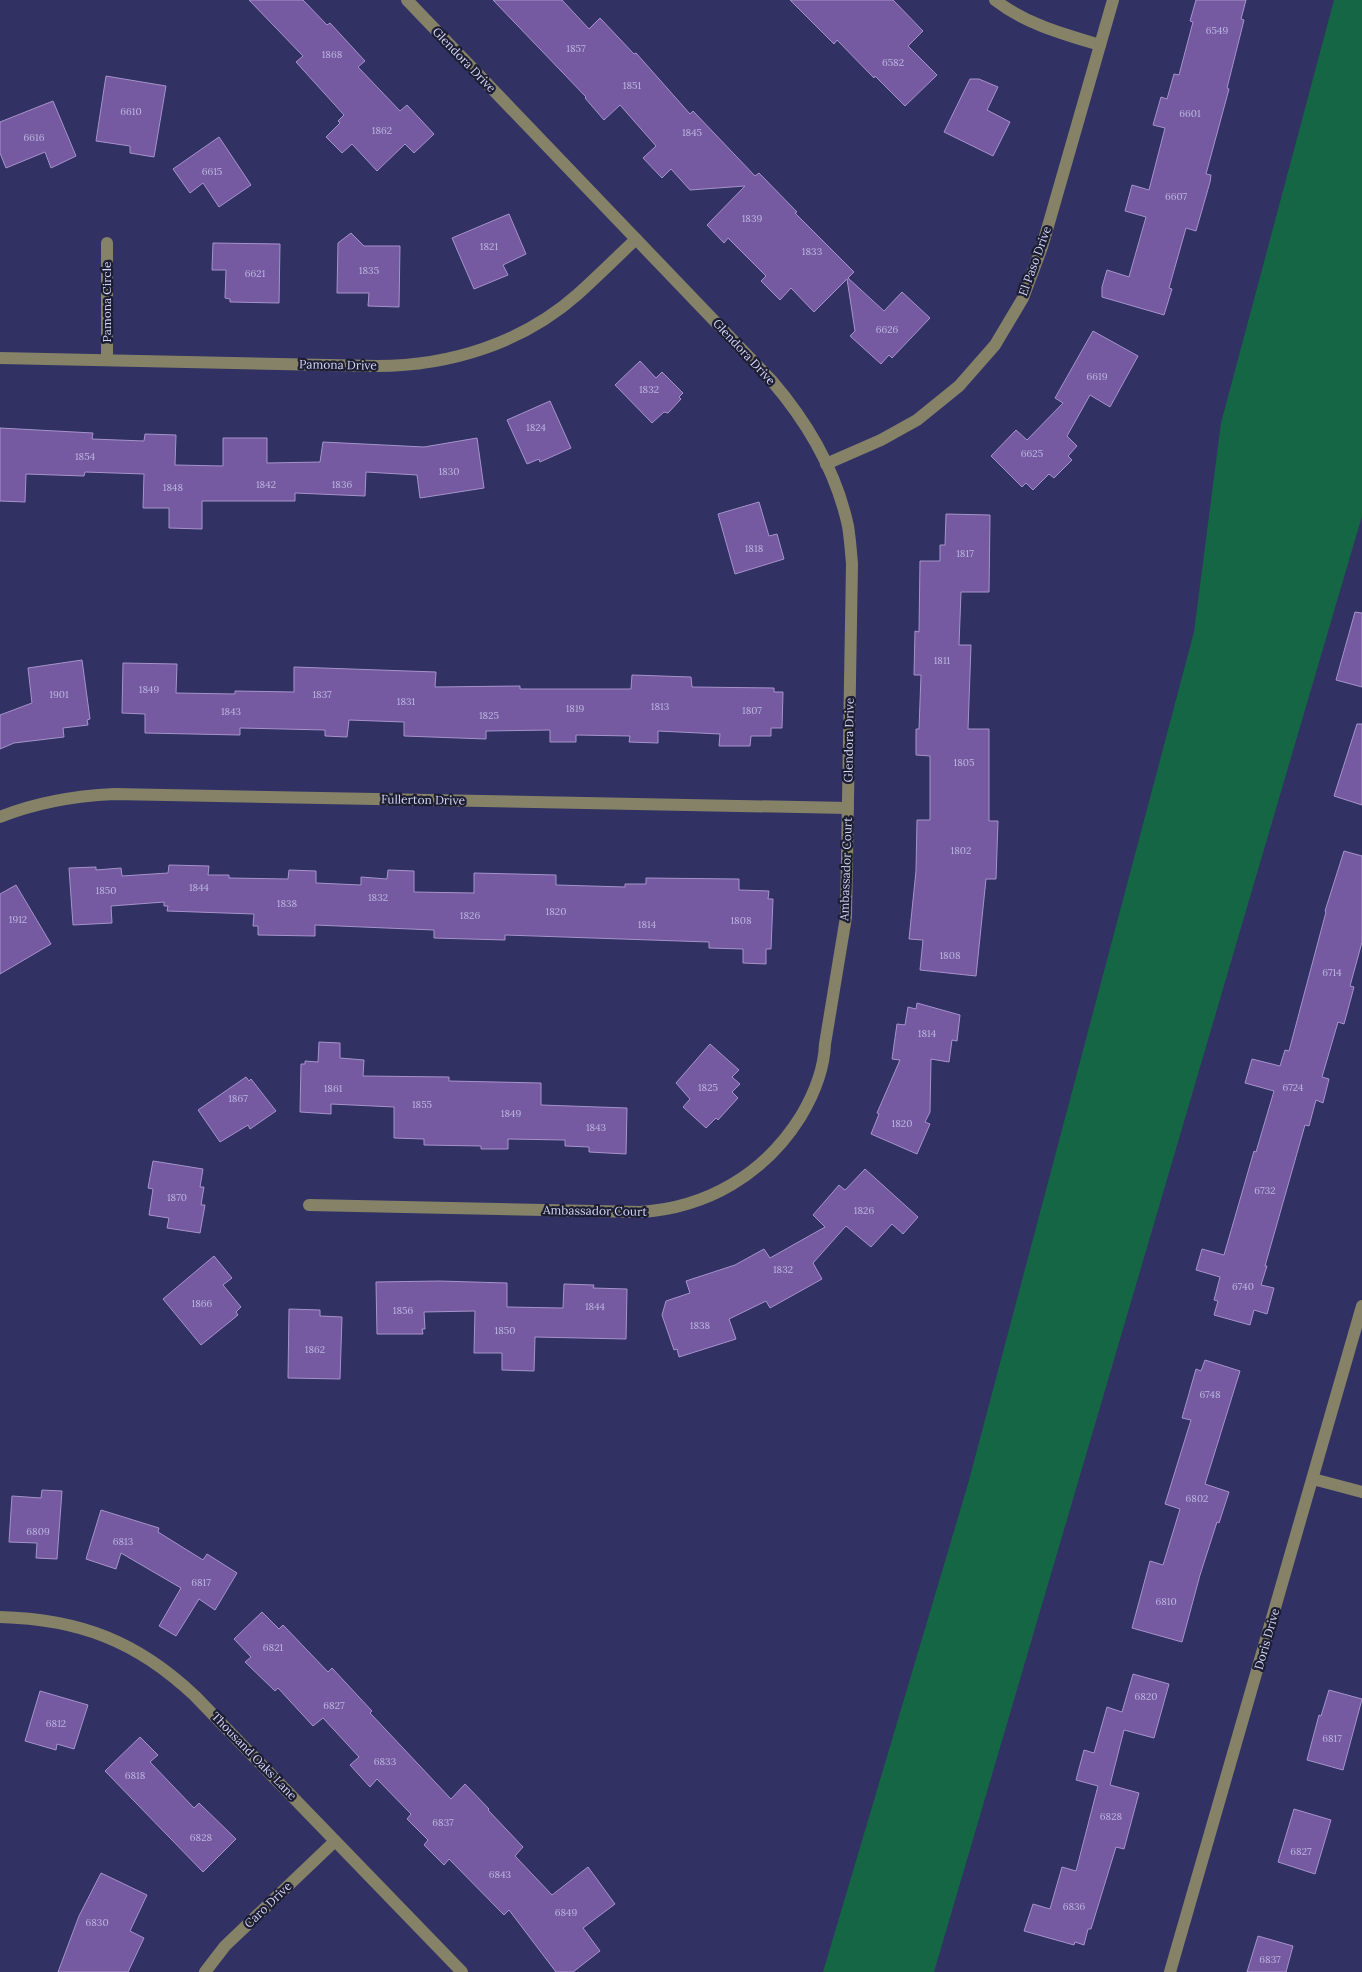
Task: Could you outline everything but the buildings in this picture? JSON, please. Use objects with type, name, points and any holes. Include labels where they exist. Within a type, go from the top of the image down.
[{"type":"street","name":"Glendora Drive","points":[[407,0],[778,388],[808,428],[832,476],[848,526],[852,564],[848,808]]},
{"type":"street","points":[[995,0],[1030,22],[1055,32],[1100,45]]},
{"type":"street","name":"El Paso Drive","points":[[826,464],[881,440],[917,420],[959,386],[995,345],[1023,298],[1042,247],[1113,0]]},
{"type":"street","name":"Pamona Drive","points":[[0,358],[390,366],[431,362],[486,349],[545,318],[578,294],[636,239]]},
{"type":"street","name":"Pamona Circle","points":[[107,243],[107,360]]},
{"type":"street","name":"Fullerton Drive","points":[[0,816],[60,799],[114,794],[848,808]]},
{"type":"street","name":"Ambassador Court","points":[[309,1206],[655,1211],[681,1207],[720,1193],[753,1171],[764,1162],[791,1132],[812,1096],[825,1058],[825,1044],[846,917],[848,808]]},
{"type":"street","name":"Doris Drive","points":[[1170,1972],[1314,1479],[1362,1306]]},
{"type":"street","points":[[1314,1479],[1362,1492]]},
{"type":"street","name":"Thousand Oaks Lane","points":[[0,1617],[40,1619],[80,1628],[124,1645],[154,1661],[195,1696],[462,1972]]},
{"type":"street","name":"Caro Drive","points":[[205,1972],[225,1946],[335,1840]]},
{"type":"green space","points":[[1334,0],[1362,0],[1362,516],[934,1972],[823,1972],[968,1484],[1194,632],[1221,423]]}]
